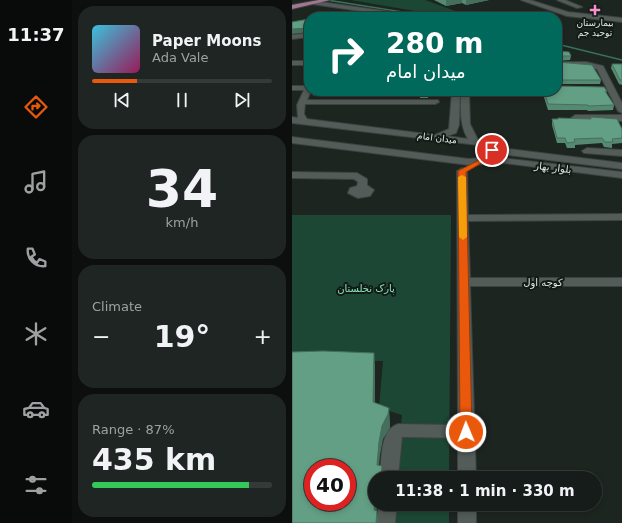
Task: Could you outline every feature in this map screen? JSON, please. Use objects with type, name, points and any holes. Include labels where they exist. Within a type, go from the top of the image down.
[{"type":"main road","points":[[292,5],[311,1],[324,1]]},
{"type":"street","points":[[524,0],[561,12]]},
{"type":"street","points":[[532,0],[571,12],[622,19]]},
{"type":"street","points":[[560,0],[579,7]]},
{"type":"street","points":[[311,1],[378,12]]},
{"type":"street","points":[[562,12],[622,19]]},
{"type":"street","points":[[292,37],[304,36]]},
{"type":"street","points":[[292,63],[304,63]]},
{"type":"street","points":[[562,64],[586,64],[597,67],[601,70],[607,88],[622,111]]},
{"type":"street","points":[[292,88],[304,88]]},
{"type":"street","points":[[607,88],[622,88]]},
{"type":"street","points":[[304,93],[298,108],[299,113],[305,122]]},
{"type":"street","points":[[435,137],[453,131],[455,125],[456,96]]},
{"type":"street","points":[[465,96],[466,125],[468,133],[475,142]]},
{"type":"street","points":[[298,108],[436,102]]},
{"type":"street","points":[[575,118],[622,118]]},
{"type":"street","name":"میدان امام","points":[[292,120],[475,142],[490,147]]},
{"type":"street","name":"میدان امام","points":[[292,140],[450,159],[481,160]]},
{"type":"street","points":[[292,147],[311,142]]},
{"type":"street","points":[[462,171],[492,154],[490,147]]},
{"type":"street","name":"بلوار بهار","points":[[490,147],[508,152],[622,166]]},
{"type":"street","points":[[587,151],[622,154]]},
{"type":"street","points":[[450,159],[462,171],[467,471]]},
{"type":"street","name":"بلوار بهار","points":[[481,160],[504,160],[622,175]]},
{"type":"street","points":[[292,175],[357,176],[363,181],[362,187]]},
{"type":"street","points":[[463,218],[622,217]]},
{"type":"street","name":"کوچه اول","points":[[464,282],[622,282]]},
{"type":"street","points":[[390,471],[393,436],[398,430],[466,432]]},
{"type":"street","points":[[386,523],[387,511]]},
{"type":"street","points":[[467,511],[467,523]]},
{"type":"green space","points":[[351,0],[425,0],[455,11],[420,12]]},
{"type":"green space","name":"پارک نخلستان","points":[[292,215],[451,215],[449,471],[397,471],[402,415],[379,408],[383,361],[292,359]]},
{"type":"green space","points":[[392,511],[449,511],[449,523],[391,523]]},
{"type":"building","points":[[304,20],[304,28],[292,29],[292,22]]},
{"type":"building","points":[[562,51],[569,52],[571,56],[562,56]]},
{"type":"building","points":[[562,62],[592,65],[601,80],[562,80]]},
{"type":"building","points":[[612,64],[622,64],[622,80],[620,80]]},
{"type":"building","points":[[562,86],[604,87],[614,105],[588,106],[548,104],[546,96],[562,96]]},
{"type":"building","points":[[591,117],[617,119],[622,129],[622,138],[612,139],[613,142],[605,142],[602,138],[574,139],[575,142],[567,143],[565,138],[557,138],[552,119],[591,119]]},
{"type":"building","points":[[323,351],[374,353],[373,402],[389,408],[388,414],[382,426],[379,442],[377,465],[382,466],[382,471],[368,471],[368,511],[377,511],[376,523],[292,523],[292,352]]},
{"type":"waterway","points":[[327,0],[403,12]]},
{"type":"waterway","points":[[562,45],[622,60]]},
{"type":"slow traffic","points":[[462,177],[463,237]]},
{"type":"place","name":"بیمارستان توحید جم","points":[[595,10]]},
{"type":"route","points":[[466,432],[462,171],[490,156],[492,154],[492,150]]}]
